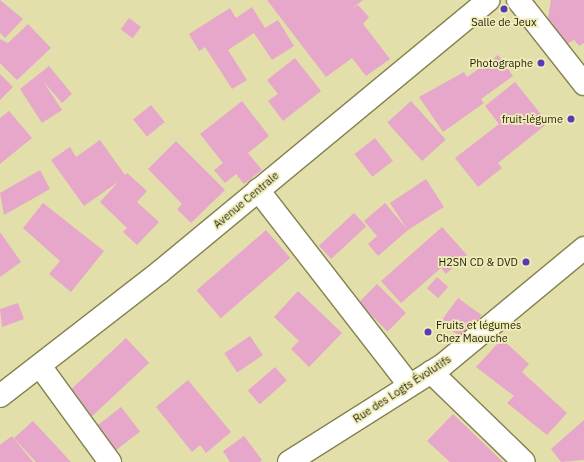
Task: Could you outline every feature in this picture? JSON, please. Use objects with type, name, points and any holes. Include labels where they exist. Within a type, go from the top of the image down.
[{"type":"street","name":"Avenue Centrale","points":[[0,396],[161,271],[489,0]]},
{"type":"street","points":[[518,0],[584,84]]},
{"type":"street","points":[[258,190],[408,385]]},
{"type":"street","name":"Rue des Logts Évolutifs","points":[[289,462],[408,385],[431,372],[584,248]]},
{"type":"street","points":[[40,366],[110,462]]},
{"type":"street","points":[[431,372],[524,462]]},
{"type":"building","points":[[0,0],[23,19],[5,38],[0,33]]},
{"type":"building","points":[[267,0],[363,0],[351,9],[358,5],[369,17],[363,24],[390,59],[366,76],[352,58],[326,77]]},
{"type":"building","points":[[551,0],[584,0],[584,43],[579,46],[574,40],[567,44],[548,18]]},
{"type":"building","points":[[252,7],[265,28],[278,20],[294,46],[272,60],[254,33],[228,50],[247,80],[232,89],[205,47],[199,51],[189,34],[230,8],[236,18]]},
{"type":"building","points":[[129,18],[141,27],[133,38],[121,29]]},
{"type":"building","points":[[28,24],[51,48],[17,80],[0,63],[0,39],[8,43]]},
{"type":"building","points":[[498,55],[513,76],[481,99],[484,103],[443,132],[419,97],[464,72],[467,77]]},
{"type":"building","points":[[295,58],[321,91],[283,121],[268,101],[278,94],[267,80]]},
{"type":"building","points":[[49,66],[72,94],[62,103],[43,81],[62,110],[42,123],[20,89]]},
{"type":"building","points":[[0,74],[13,87],[0,100]]},
{"type":"building","points":[[515,82],[548,123],[498,163],[502,168],[478,187],[455,158],[499,124],[485,106]]},
{"type":"building","points":[[242,101],[269,136],[248,153],[262,170],[244,184],[236,174],[225,183],[214,170],[223,163],[200,134]]},
{"type":"building","points":[[411,101],[446,140],[422,161],[387,122]]},
{"type":"building","points":[[151,105],[165,122],[147,137],[133,119]]},
{"type":"building","points":[[9,111],[32,138],[0,164],[0,118]]},
{"type":"building","points":[[375,138],[393,161],[372,177],[355,154]]},
{"type":"building","points":[[100,140],[125,175],[127,173],[147,191],[137,202],[159,222],[137,245],[123,232],[127,228],[100,202],[118,182],[84,206],[51,160],[70,147],[76,157]]},
{"type":"building","points":[[176,141],[225,190],[191,223],[177,209],[182,204],[148,169]]},
{"type":"building","points":[[40,170],[50,189],[4,215],[0,193]]},
{"type":"building","points":[[426,179],[444,207],[408,230],[378,256],[368,244],[377,236],[364,221],[385,203],[407,229],[390,203]]},
{"type":"building","points":[[43,203],[104,251],[71,292],[49,274],[60,261],[23,228]]},
{"type":"building","points":[[354,213],[366,226],[331,259],[319,246]]},
{"type":"building","points":[[442,227],[467,255],[446,274],[441,268],[401,303],[381,281]]},
{"type":"building","points":[[266,230],[290,258],[221,318],[197,290]]},
{"type":"building","points":[[0,232],[21,262],[0,277]]},
{"type":"building","points":[[437,277],[448,287],[438,298],[427,288]]},
{"type":"building","points":[[377,284],[406,313],[388,331],[359,302]]},
{"type":"building","points":[[298,291],[342,333],[309,367],[291,349],[299,341],[274,317]]},
{"type":"building","points":[[458,298],[481,315],[464,339],[440,322]]},
{"type":"building","points":[[18,303],[24,319],[2,327],[0,309]]},
{"type":"building","points":[[250,336],[263,355],[237,372],[224,353]]},
{"type":"building","points":[[126,338],[149,363],[91,417],[68,392]]},
{"type":"building","points":[[502,339],[529,364],[522,372],[567,413],[547,435],[507,403],[514,396],[476,367]]},
{"type":"building","points":[[275,367],[287,381],[260,404],[248,391]]},
{"type":"building","points":[[188,380],[231,432],[206,453],[200,445],[192,452],[156,407]]},
{"type":"building","points":[[121,407],[140,431],[113,452],[94,428]]},
{"type":"building","points":[[453,414],[503,462],[450,462],[427,441]]},
{"type":"building","points":[[584,420],[584,460],[561,462],[551,449]]},
{"type":"building","points":[[33,421],[71,462],[36,462],[14,438]]},
{"type":"building","points":[[12,436],[33,462],[0,462],[0,445]]},
{"type":"building","points":[[244,436],[262,460],[260,462],[230,462],[223,451]]},
{"type":"place","name":"Salle de Jeux","points":[[504,9]]},
{"type":"place","name":"Photographe","points":[[541,63]]},
{"type":"place","name":"fruit-légume","points":[[571,119]]},
{"type":"place","name":"H2SN CD & DVD","points":[[526,262]]},
{"type":"place","name":"Fruits et légumes Chez Maouche","points":[[428,332]]}]
